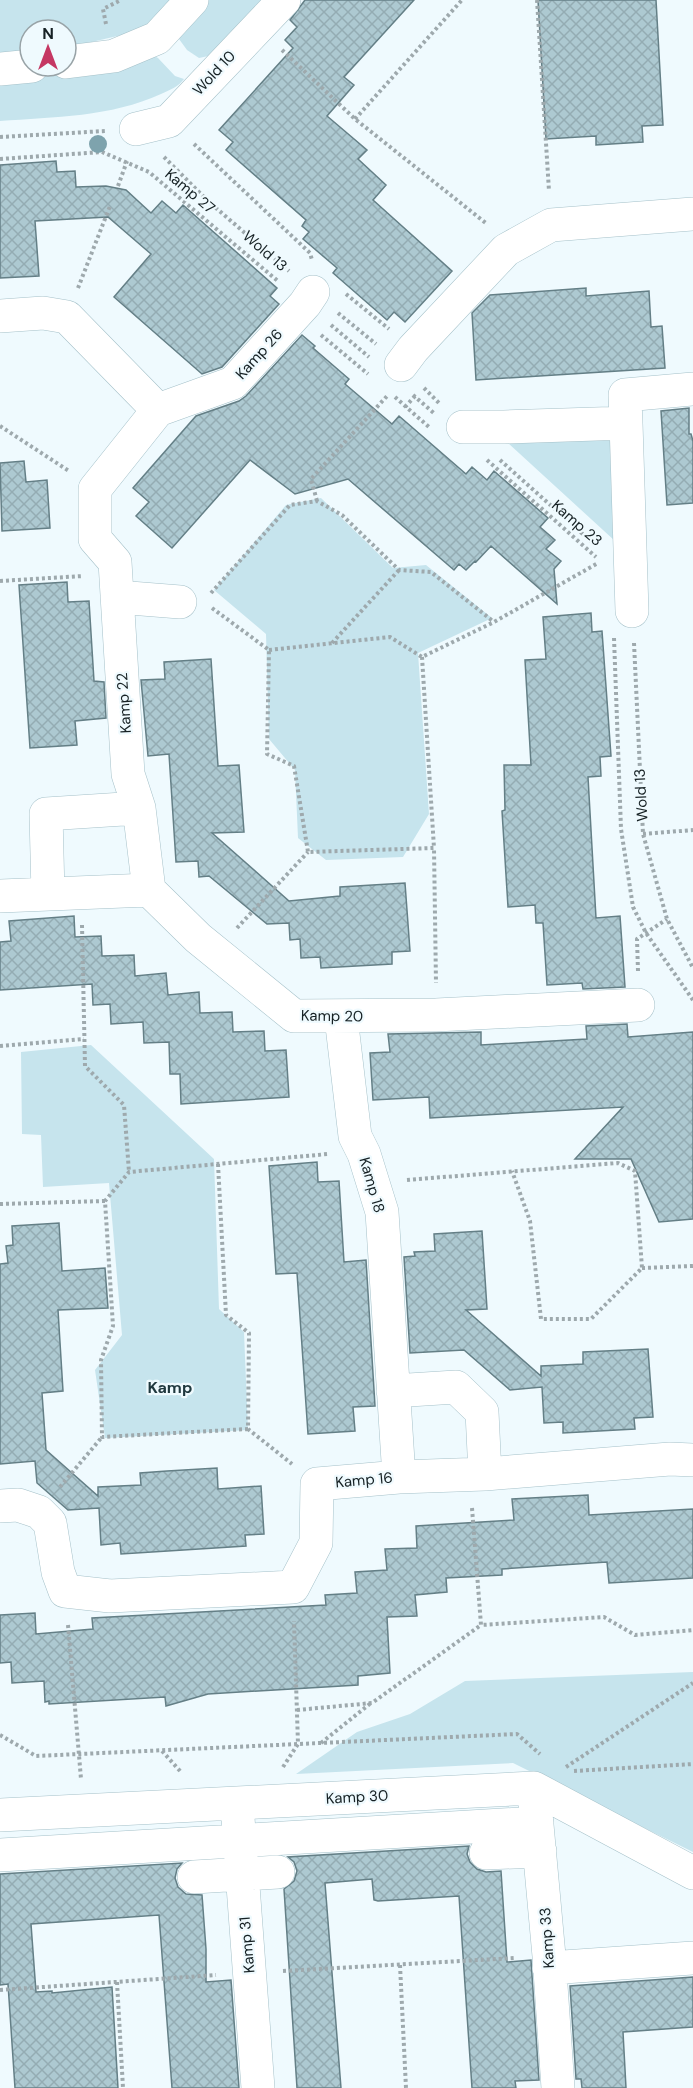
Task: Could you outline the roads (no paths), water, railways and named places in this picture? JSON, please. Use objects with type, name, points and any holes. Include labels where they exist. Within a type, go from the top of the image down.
[{"type":"street","points":[[78,61],[114,56],[157,38],[192,0]]},
{"type":"street","name":"Wold 10","points":[[136,129],[169,121],[284,0]]},
{"type":"street","points":[[0,69],[18,67]]},
{"type":"street","points":[[395,370],[506,250],[551,225],[693,214]]},
{"type":"street","name":"Kamp 26","points":[[158,410],[233,383],[309,299]]},
{"type":"street","points":[[0,316],[43,313],[67,317],[158,410]]},
{"type":"street","points":[[623,623],[625,394],[693,389]]},
{"type":"street","name":"Kamp 22","points":[[149,890],[139,808],[128,774],[115,562],[95,539],[95,489],[158,410]]},
{"type":"street","points":[[452,423],[504,427],[626,423]]},
{"type":"street","points":[[117,586],[192,602]]},
{"type":"street","points":[[48,894],[46,814],[139,808]]},
{"type":"street","points":[[0,896],[149,890]]},
{"type":"street","name":"Kamp 20","points":[[149,890],[214,951],[294,1016],[436,1015],[623,1005]]},
{"type":"street","name":"Kamp 18","points":[[341,1017],[355,1136],[369,1168],[382,1212],[399,1477]]},
{"type":"street","points":[[393,1391],[456,1387],[482,1412],[477,1474]]},
{"type":"street","name":"Kamp 16","points":[[0,1506],[18,1505],[39,1512],[50,1522],[58,1572],[65,1591],[110,1596],[293,1587],[316,1542],[317,1484],[670,1459],[693,1460]]},
{"type":"street","points":[[534,1788],[693,1873]]},
{"type":"street","name":"Kamp 30","points":[[0,1815],[534,1788]]},
{"type":"street","name":"Kamp 33","points":[[534,1788],[538,1837],[563,1987],[558,2088]]},
{"type":"street","name":"Kamp 31","points":[[248,1802],[239,1839],[258,2088]]},
{"type":"street","points":[[0,1855],[239,1839],[538,1837]]},
{"type":"street","points":[[0,1870],[194,1868],[241,1874],[277,1862],[486,1846],[538,1837]]},
{"type":"street","points":[[563,1987],[693,1958]]},
{"type":"street","points":[[563,1987],[693,1970]]},
{"type":"district","name":"Kamp","points":[[170,1387]]}]
